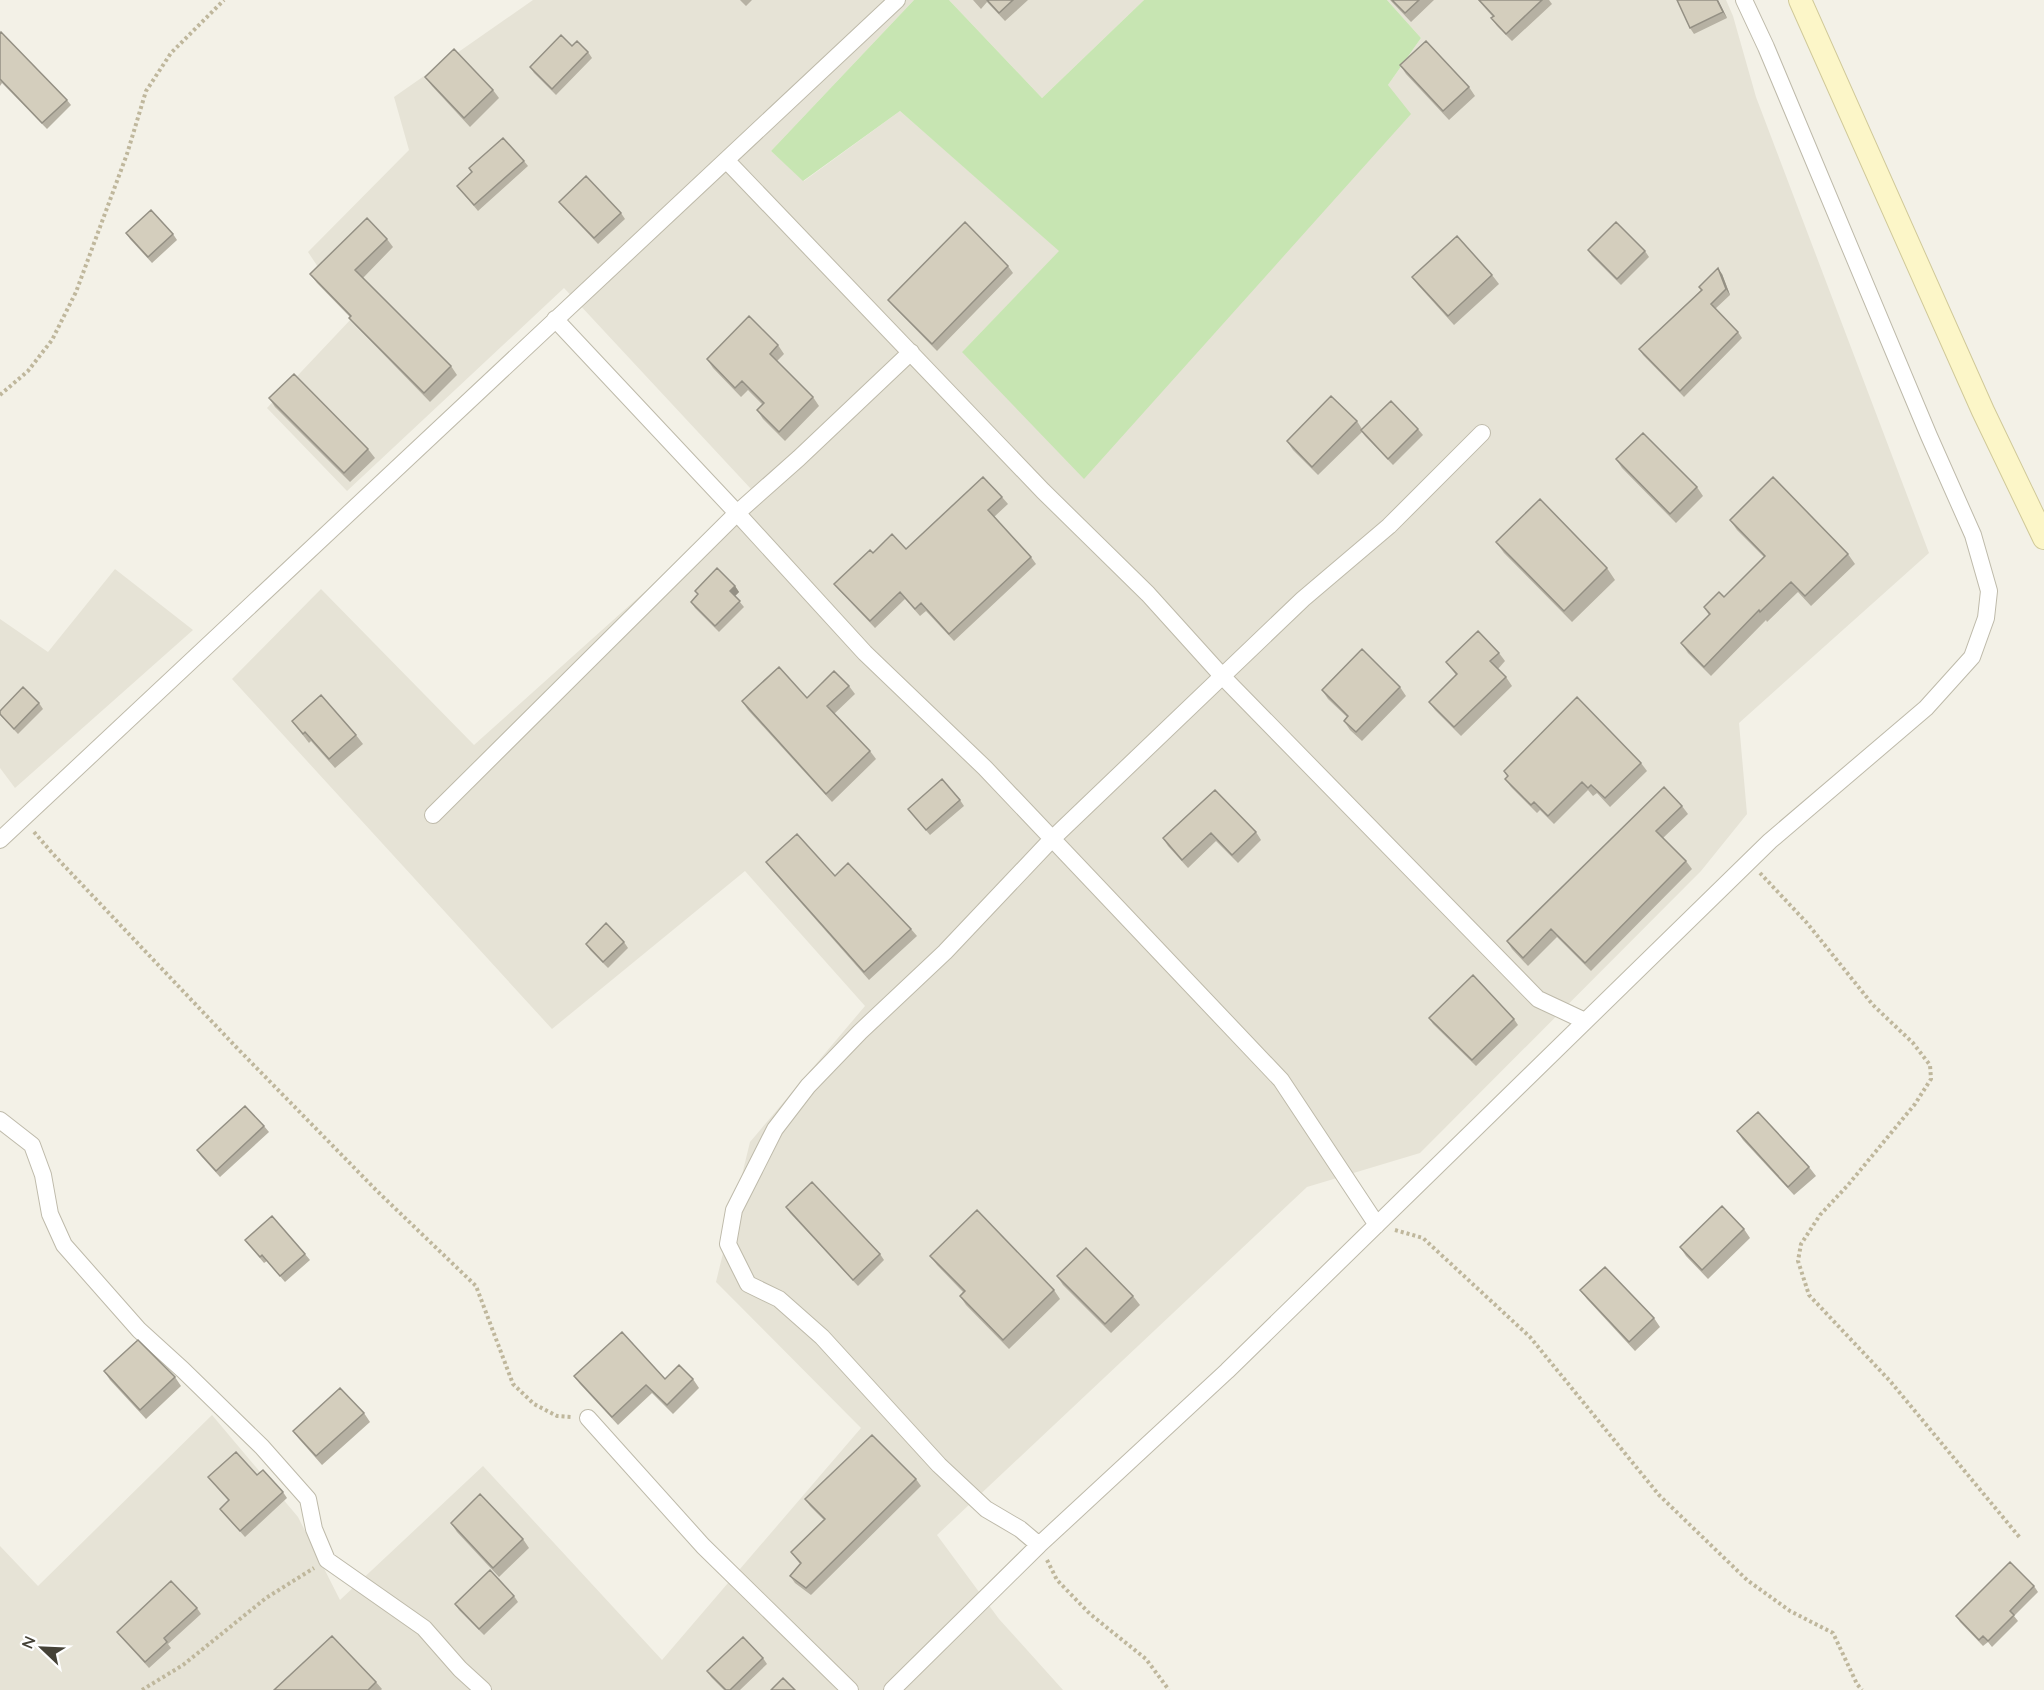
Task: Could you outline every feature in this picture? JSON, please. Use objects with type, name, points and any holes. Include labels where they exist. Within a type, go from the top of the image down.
[{"type":"main road","points":[[1800,0],[1983,411],[2044,538]]},
{"type":"street","points":[[0,840],[897,0]]},
{"type":"street","points":[[892,1690],[1039,1545],[1227,1371],[1770,840],[1926,708],[1971,657],[1986,618],[1989,591],[1973,536],[1744,0]]},
{"type":"street","points":[[727,161],[1043,491],[1148,594],[1223,677],[1538,999],[1585,1022]]},
{"type":"street","points":[[555,319],[865,653],[985,768],[1281,1080],[1377,1225]]},
{"type":"street","points":[[433,815],[737,513],[911,352]]},
{"type":"street","points":[[1039,1545],[1020,1529],[986,1509],[939,1465],[845,1362],[805,1322],[779,1299],[748,1284],[728,1244],[734,1210],[775,1129],[808,1086],[860,1032],[945,952],[1052,839],[1303,599],[1389,526],[1482,433]]},
{"type":"street","points":[[0,1120],[32,1145],[43,1175],[50,1214],[64,1245],[138,1330],[183,1370],[254,1440],[308,1499],[314,1529],[327,1560],[424,1628],[460,1670],[483,1690]]},
{"type":"street","points":[[588,1418],[703,1546],[850,1690]]},
{"type":"path","points":[[0,395],[28,370],[52,340],[76,292],[127,154],[146,91],[171,53],[224,0]]},
{"type":"path","points":[[23,818],[52,854],[237,1048],[377,1191],[476,1286],[513,1384],[534,1404],[557,1416],[588,1418]]},
{"type":"path","points":[[1749,861],[1807,923],[1873,1005],[1913,1043],[1930,1065],[1931,1079],[1915,1104],[1820,1215],[1802,1244],[1797,1261],[1809,1295],[1890,1381],[2021,1539]]},
{"type":"path","points":[[1377,1225],[1424,1238],[1530,1337],[1659,1495],[1747,1580],[1790,1611],[1833,1633],[1862,1690]]},
{"type":"path","points":[[1039,1545],[1057,1580],[1090,1614],[1146,1659],[1168,1690]]},
{"type":"path","points":[[142,1690],[183,1665],[266,1598],[327,1560]]},
{"type":"shaded area","points":[[533,0],[914,0],[771,151],[804,181],[900,111],[1060,251],[962,352],[1388,85],[1421,38],[1387,0],[1726,0],[1733,16],[1756,97],[1929,553],[1739,723],[1747,814],[1701,871],[1420,1153],[1307,1187],[937,1535],[999,1619],[1063,1690],[0,1690],[0,1546],[38,1586],[212,1415],[298,1517],[340,1600],[483,1466],[662,1660],[861,1428],[716,1282],[750,1142],[865,1006],[745,871],[552,1029],[232,679],[321,589],[474,745],[650,587],[751,489],[564,288],[347,491],[267,408],[352,318],[308,252],[409,150],[394,97]]},
{"type":"shaded area","points":[[949,0],[1144,0],[1042,98]]},
{"type":"shaded area","points":[[115,569],[193,630],[15,788],[0,768],[0,619],[48,652]]},
{"type":"green space","points":[[914,0],[949,0],[1042,98],[1144,0],[1387,0],[1421,38],[1388,85],[1411,114],[1084,479],[962,352],[1059,251],[900,111],[803,181],[771,151]]},
{"type":"building","points":[[987,0],[1013,0],[999,13]]},
{"type":"building","points":[[1392,0],[1419,0],[1405,13]]},
{"type":"building","points":[[1479,0],[1542,0],[1506,34]]},
{"type":"building","points":[[1677,0],[1717,0],[1723,12],[1690,28]]},
{"type":"building","points":[[1,32],[67,100],[42,123],[0,79]]},
{"type":"building","points":[[561,35],[572,46],[577,41],[588,52],[552,89],[530,67]]},
{"type":"building","points":[[1426,41],[1469,87],[1443,111],[1400,65]]},
{"type":"building","points":[[454,49],[493,90],[464,118],[425,77]]},
{"type":"building","points":[[503,138],[524,161],[474,205],[457,186],[472,172],[469,168]]},
{"type":"building","points":[[586,176],[621,213],[594,238],[559,202]]},
{"type":"building","points":[[151,210],[173,234],[148,257],[126,233]]},
{"type":"building","points":[[367,218],[387,239],[355,270],[451,366],[424,393],[349,318],[351,316],[310,274]]},
{"type":"building","points":[[965,222],[1008,266],[932,344],[888,300]]},
{"type":"building","points":[[1616,222],[1645,251],[1617,279],[1588,250]]},
{"type":"building","points":[[1457,236],[1492,275],[1448,316],[1412,277]]},
{"type":"building","points":[[1718,268],[1726,289],[1711,304],[1738,332],[1680,391],[1639,349],[1702,290],[1699,287]]},
{"type":"building","points":[[749,316],[778,345],[770,354],[813,397],[779,432],[757,410],[764,403],[742,381],[735,388],[707,359]]},
{"type":"building","points":[[294,374],[368,449],[344,473],[269,398]]},
{"type":"building","points":[[1331,396],[1357,421],[1312,467],[1287,441]]},
{"type":"building","points":[[1391,401],[1418,429],[1388,459],[1361,430]]},
{"type":"building","points":[[1643,433],[1697,487],[1670,514],[1616,459]]},
{"type":"building","points":[[983,477],[1002,497],[988,510],[1031,557],[949,634],[921,603],[915,609],[900,592],[870,621],[834,584],[870,550],[873,553],[892,534],[906,549]]},
{"type":"building","points":[[1773,477],[1848,554],[1805,596],[1791,582],[1760,612],[1759,610],[1704,667],[1681,643],[1710,614],[1704,607],[1719,592],[1724,597],[1765,556],[1730,520]]},
{"type":"building","points":[[1540,499],[1607,568],[1564,611],[1496,542]]},
{"type":"building","points":[[717,568],[735,586],[730,591],[740,601],[715,626],[691,602],[698,594],[695,591]]},
{"type":"building","points":[[1478,631],[1499,653],[1490,661],[1506,677],[1454,727],[1429,702],[1457,674],[1446,662]]},
{"type":"building","points":[[1362,649],[1400,687],[1356,732],[1344,721],[1348,716],[1322,690]]},
{"type":"building","points":[[779,667],[807,698],[834,671],[849,686],[827,706],[870,751],[826,794],[742,701]]},
{"type":"building","points":[[23,687],[39,703],[14,729],[0,714],[0,711]]},
{"type":"building","points":[[321,695],[356,735],[329,759],[292,721]]},
{"type":"building","points":[[1577,697],[1641,763],[1605,798],[1591,785],[1588,788],[1582,782],[1548,816],[1534,802],[1531,805],[1505,779],[1508,776],[1504,771]]},
{"type":"building","points":[[942,779],[960,800],[926,830],[908,809]]},
{"type":"building","points":[[1664,787],[1682,806],[1656,831],[1686,861],[1585,963],[1551,929],[1523,958],[1507,941]]},
{"type":"building","points":[[1215,790],[1256,832],[1232,855],[1211,833],[1182,860],[1163,838]]},
{"type":"building","points":[[797,834],[835,876],[848,863],[911,929],[864,972],[766,862]]},
{"type":"building","points":[[606,923],[624,942],[603,962],[586,944]]},
{"type":"building","points":[[1473,975],[1514,1019],[1472,1060],[1429,1018]]},
{"type":"building","points":[[245,1106],[264,1126],[216,1171],[197,1150]]},
{"type":"building","points":[[1758,1112],[1809,1167],[1788,1187],[1737,1131]]},
{"type":"building","points":[[812,1182],[880,1254],[853,1280],[786,1207]]},
{"type":"building","points":[[1722,1206],[1744,1229],[1702,1270],[1680,1247]]},
{"type":"building","points":[[977,1210],[1054,1290],[1003,1340],[960,1296],[965,1291],[930,1256]]},
{"type":"building","points":[[272,1216],[305,1254],[280,1276],[245,1240]]},
{"type":"building","points":[[1086,1248],[1133,1296],[1105,1324],[1057,1276]]},
{"type":"building","points":[[1605,1267],[1654,1318],[1629,1342],[1580,1290]]},
{"type":"building","points":[[622,1332],[665,1379],[679,1365],[693,1379],[667,1405],[646,1385],[612,1417],[574,1376]]},
{"type":"building","points":[[138,1340],[175,1377],[140,1410],[104,1371]]},
{"type":"building","points":[[340,1388],[364,1413],[316,1456],[293,1431]]},
{"type":"building","points":[[872,1435],[916,1479],[806,1588],[790,1576],[801,1563],[791,1552],[825,1519],[805,1499]]},
{"type":"building","points":[[236,1452],[257,1475],[263,1470],[283,1492],[240,1531],[220,1509],[229,1500],[208,1477]]},
{"type":"building","points":[[480,1494],[523,1539],[493,1568],[451,1523]]},
{"type":"building","points":[[2010,1562],[2034,1586],[2010,1611],[2014,1615],[1988,1641],[1983,1636],[1979,1640],[1956,1616]]},
{"type":"building","points":[[490,1570],[514,1596],[479,1629],[455,1604]]},
{"type":"building","points":[[171,1581],[197,1608],[164,1638],[167,1642],[145,1662],[117,1632]]},
{"type":"building","points":[[332,1636],[376,1682],[368,1690],[274,1690]]},
{"type":"building","points":[[743,1637],[763,1658],[730,1690],[726,1690],[707,1671]]},
{"type":"building","points":[[783,1678],[795,1690],[771,1690]]}]
